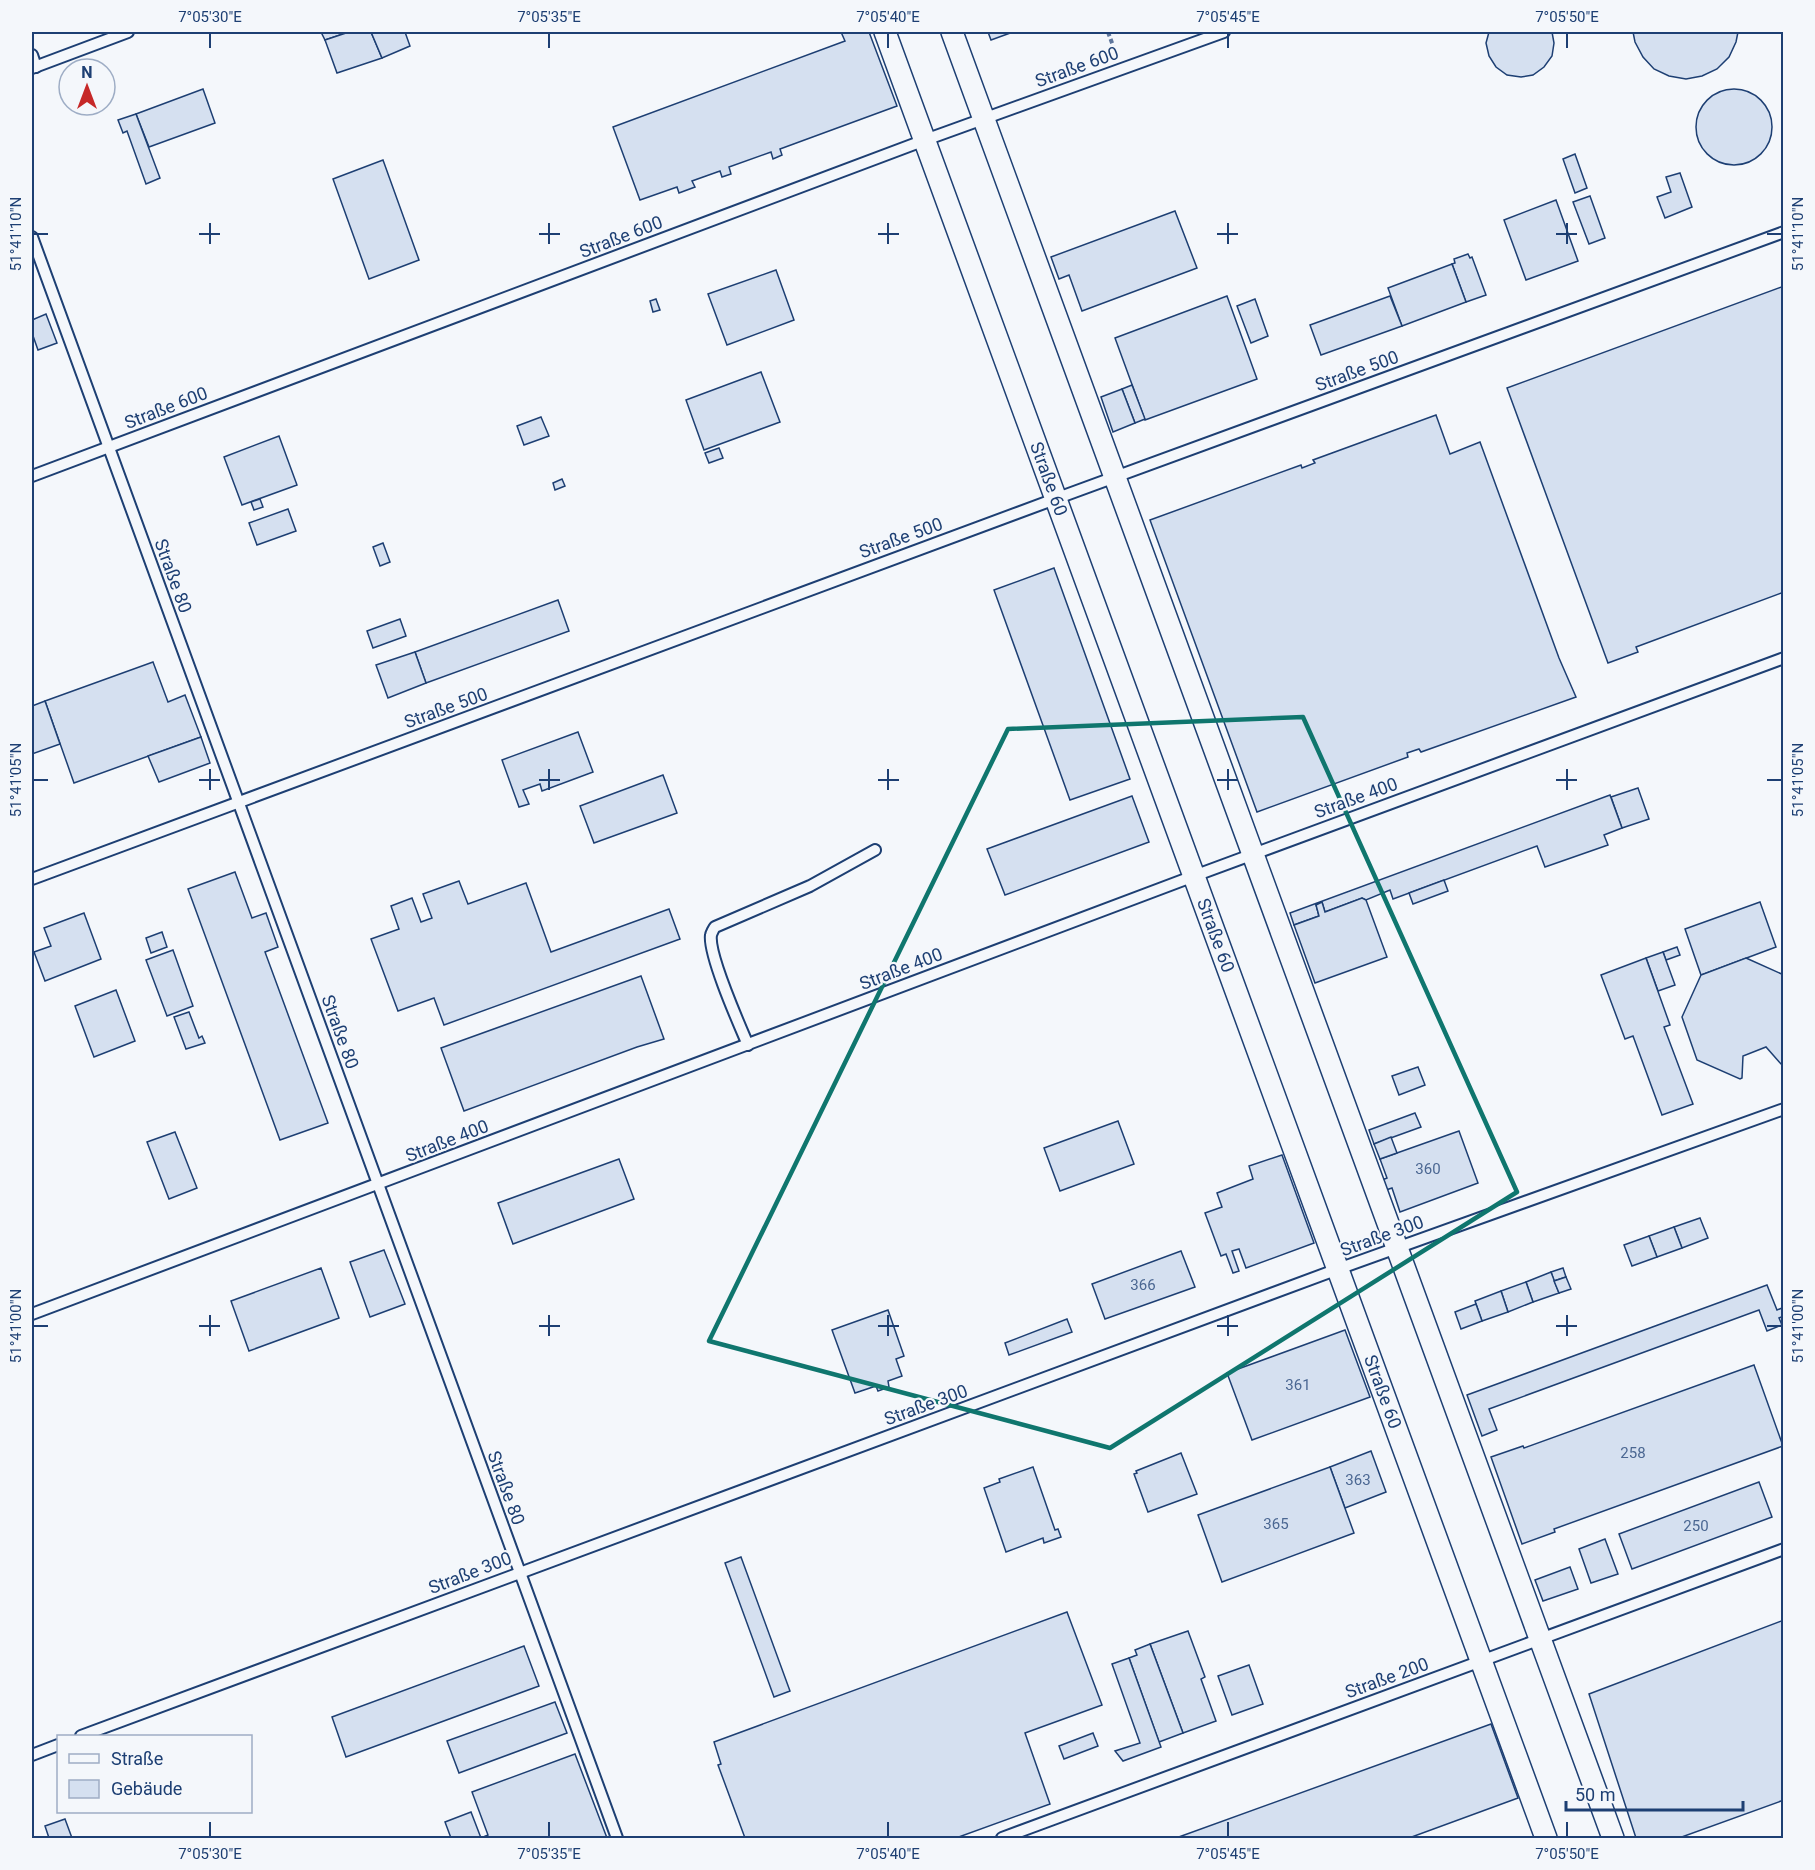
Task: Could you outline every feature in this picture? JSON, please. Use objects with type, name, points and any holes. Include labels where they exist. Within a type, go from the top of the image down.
[{"type":"street","name":"Straße 60","points":[[885,32],[1546,1839]]},
{"type":"street","points":[[952,32],[1613,1839]]},
{"type":"lane","points":[[32,55],[34,68],[128,32]]},
{"type":"lane","name":"Straße 600","points":[[32,476],[925,140],[1224,32]]},
{"type":"lane","name":"Straße 500","points":[[32,879],[1114,477],[1784,232]]},
{"type":"lane","name":"Straße 80","points":[[32,237],[616,1839]]},
{"type":"lane","name":"Straße 400","points":[[32,1314],[1194,876],[1784,658]]},
{"type":"lane","points":[[748,1045],[723,984],[712,948],[711,935],[715,927],[810,886],[874,850]]},
{"type":"lane","name":"Straße 300","points":[[86,1735],[1338,1269],[1784,1110]]},
{"type":"lane","name":"Straße 200","points":[[1002,1839],[1784,1549]]},
{"type":"lane","points":[[32,1755],[57,1745]]},
{"type":"path","points":[[1108,32],[1121,68]]},
{"type":"highlighted area","points":[[1303,717],[1517,1192],[1110,1448],[709,1341],[1008,729]]},
{"type":"building","points":[[321,32],[349,32],[325,40]]},
{"type":"building","points":[[349,32],[371,32],[382,58],[337,73],[325,40]]},
{"type":"building","points":[[371,32],[405,32],[410,46],[382,58]]},
{"type":"building","points":[[841,32],[869,32],[897,106],[780,149],[782,155],[773,159],[771,152],[729,167],[731,174],[722,177],[720,171],[692,181],[695,187],[679,193],[677,187],[640,200],[613,127],[845,41]]},
{"type":"building","points":[[988,32],[1013,32],[991,40]]},
{"type":"building","points":[[1489,32],[1552,32],[1554,43],[1552,56],[1544,67],[1533,75],[1521,77],[1507,75],[1496,67],[1489,56],[1486,43]]},
{"type":"building","points":[[1633,32],[1738,32],[1729,57],[1717,69],[1702,76],[1686,79],[1669,76],[1654,69],[1643,57],[1635,42]]},
{"type":"building","points":[[203,89],[215,123],[149,147],[136,114]]},
{"type":"building","points":[[1727,89],[1741,89],[1755,95],[1766,106],[1772,120],[1769,142],[1761,154],[1741,165],[1727,165],[1713,159],[1702,148],[1696,134],[1696,120],[1702,106],[1713,95]]},
{"type":"building","points":[[136,114],[160,178],[146,184],[127,131],[123,133],[118,120]]},
{"type":"building","points":[[1575,154],[1587,188],[1575,193],[1563,159]]},
{"type":"building","points":[[383,160],[419,260],[369,279],[333,179]]},
{"type":"building","points":[[1680,173],[1692,207],[1665,218],[1657,197],[1671,192],[1666,177]]},
{"type":"building","points":[[1590,196],[1605,238],[1589,244],[1573,202]]},
{"type":"building","points":[[1556,200],[1578,261],[1526,280],[1504,220]]},
{"type":"building","points":[[1175,211],[1197,268],[1082,311],[1069,275],[1059,279],[1051,257]]},
{"type":"building","points":[[1468,254],[1470,258],[1472,257],[1486,295],[1466,302],[1452,264],[1455,263],[1454,259]]},
{"type":"building","points":[[1452,264],[1466,302],[1402,326],[1388,288]]},
{"type":"building","points":[[776,270],[794,320],[727,345],[708,294]]},
{"type":"building","points":[[1784,286],[1784,592],[1636,647],[1638,652],[1608,663],[1507,388]]},
{"type":"building","points":[[1227,296],[1257,379],[1145,420],[1115,338]]},
{"type":"building","points":[[1390,296],[1402,326],[1321,355],[1310,325]]},
{"type":"building","points":[[656,299],[660,310],[653,312],[650,301]]},
{"type":"building","points":[[1255,299],[1268,336],[1251,343],[1237,306]]},
{"type":"building","points":[[46,314],[57,343],[38,350],[32,333],[32,320]]},
{"type":"building","points":[[761,372],[780,422],[704,450],[686,400]]},
{"type":"building","points":[[1132,385],[1145,419],[1135,423],[1122,389]]},
{"type":"building","points":[[1122,389],[1135,423],[1113,432],[1101,397]]},
{"type":"building","points":[[1436,415],[1450,454],[1480,442],[1559,658],[1576,697],[1421,752],[1419,749],[1407,753],[1408,757],[1257,812],[1150,520],[1301,465],[1302,468],[1315,463],[1313,460]]},
{"type":"building","points":[[541,417],[549,436],[524,445],[517,426]]},
{"type":"building","points":[[279,436],[297,485],[242,505],[224,457]]},
{"type":"building","points":[[719,448],[723,458],[709,463],[705,453]]},
{"type":"building","points":[[562,479],[565,486],[555,490],[553,483]]},
{"type":"building","points":[[260,499],[263,507],[254,510],[251,502]]},
{"type":"building","points":[[288,509],[296,531],[257,545],[249,523]]},
{"type":"building","points":[[383,543],[390,562],[380,566],[373,547]]},
{"type":"building","points":[[1054,568],[1130,779],[1070,800],[994,590]]},
{"type":"building","points":[[558,600],[569,631],[426,683],[415,652]]},
{"type":"building","points":[[400,619],[406,636],[373,648],[367,631]]},
{"type":"building","points":[[415,652],[426,683],[388,698],[376,665]]},
{"type":"building","points":[[153,662],[168,702],[185,695],[201,737],[74,783],[45,701]]},
{"type":"building","points":[[45,701],[60,744],[32,754],[32,706]]},
{"type":"building","points":[[578,732],[593,772],[542,791],[540,784],[523,790],[529,804],[519,807],[502,760]]},
{"type":"building","points":[[201,737],[210,763],[159,782],[148,756]]},
{"type":"building","points":[[663,775],[677,813],[594,843],[580,806]]},
{"type":"building","points":[[1638,788],[1649,819],[1622,828],[1611,797]]},
{"type":"building","points":[[1610,795],[1622,828],[1604,835],[1608,845],[1545,867],[1537,846],[1393,899],[1390,890],[1325,912],[1322,902],[1316,905],[1319,916],[1294,925],[1290,913]]},
{"type":"building","points":[[1132,796],[1149,842],[1005,895],[987,849]]},
{"type":"building","points":[[235,872],[252,918],[266,913],[278,947],[265,952],[328,1123],[280,1140],[188,889]]},
{"type":"building","points":[[1444,880],[1448,891],[1413,904],[1409,893]]},
{"type":"building","points":[[459,881],[468,904],[526,883],[551,952],[669,909],[680,939],[444,1025],[434,998],[398,1011],[371,939],[399,929],[391,906],[412,898],[421,922],[432,918],[423,894]]},
{"type":"building","points":[[1362,898],[1366,900],[1387,957],[1315,983],[1294,925],[1319,916],[1316,905],[1322,902],[1325,912]]},
{"type":"building","points":[[1760,902],[1776,947],[1701,975],[1685,929]]},
{"type":"building","points":[[84,913],[101,959],[45,981],[34,952],[51,946],[44,928]]},
{"type":"building","points":[[162,932],[167,947],[151,953],[146,938]]},
{"type":"building","points":[[1677,947],[1680,955],[1666,960],[1663,952]]},
{"type":"building","points":[[173,950],[193,1006],[167,1016],[146,960]]},
{"type":"building","points":[[1663,952],[1675,985],[1658,991],[1646,958]]},
{"type":"building","points":[[1646,958],[1670,1025],[1664,1027],[1693,1104],[1662,1115],[1633,1036],[1625,1039],[1601,975]]},
{"type":"building","points":[[1746,958],[1784,975],[1784,1063],[1781,1064],[1766,1047],[1743,1056],[1742,1078],[1740,1079],[1697,1060],[1682,1017],[1701,975]]},
{"type":"building","points":[[641,976],[664,1039],[464,1111],[441,1048]]},
{"type":"building","points":[[116,990],[135,1041],[94,1057],[75,1006]]},
{"type":"building","points":[[189,1012],[199,1038],[202,1036],[205,1043],[186,1049],[174,1017]]},
{"type":"building","points":[[1418,1067],[1425,1085],[1399,1095],[1392,1076]]},
{"type":"building","points":[[1415,1113],[1421,1127],[1374,1144],[1369,1130]]},
{"type":"building","points":[[1118,1121],[1134,1164],[1060,1191],[1044,1148]]},
{"type":"building","points":[[1459,1131],[1478,1183],[1400,1212],[1392,1188],[1386,1190],[1382,1180],[1387,1178],[1380,1159]]},
{"type":"building","points":[[175,1132],[197,1188],[169,1199],[147,1142]]},
{"type":"building","points":[[1391,1137],[1397,1153],[1380,1159],[1374,1144]]},
{"type":"building","points":[[1282,1155],[1314,1243],[1246,1268],[1239,1249],[1232,1251],[1239,1271],[1233,1273],[1226,1254],[1221,1256],[1205,1213],[1222,1207],[1217,1193],[1253,1179],[1249,1166]]},
{"type":"building","points":[[619,1159],[634,1199],[513,1244],[498,1203]]},
{"type":"building","points":[[1700,1218],[1708,1238],[1682,1248],[1674,1227]]},
{"type":"building","points":[[1674,1227],[1682,1248],[1657,1257],[1649,1236]]},
{"type":"building","points":[[1649,1236],[1657,1257],[1632,1266],[1624,1245]]},
{"type":"building","points":[[384,1250],[405,1304],[370,1317],[350,1262]]},
{"type":"building","points":[[1181,1251],[1195,1287],[1105,1319],[1092,1284]]},
{"type":"building","points":[[321,1268],[339,1318],[249,1351],[231,1301]]},
{"type":"building","points":[[1563,1268],[1566,1277],[1554,1281],[1551,1272]]},
{"type":"building","points":[[1551,1272],[1559,1293],[1533,1302],[1526,1282]]},
{"type":"building","points":[[1566,1277],[1571,1289],[1559,1293],[1554,1281]]},
{"type":"building","points":[[1526,1282],[1533,1302],[1508,1312],[1501,1291]]},
{"type":"building","points":[[1767,1285],[1777,1310],[1782,1308],[1784,1316],[1779,1318],[1782,1325],[1767,1331],[1759,1310],[1489,1409],[1497,1430],[1482,1436],[1467,1395]]},
{"type":"building","points":[[1501,1291],[1508,1312],[1482,1321],[1475,1301]]},
{"type":"building","points":[[1476,1304],[1482,1321],[1461,1329],[1455,1312]]},
{"type":"building","points":[[888,1310],[904,1356],[896,1359],[902,1376],[888,1381],[889,1387],[878,1391],[876,1386],[855,1393],[832,1330]]},
{"type":"building","points":[[1067,1319],[1072,1332],[1009,1355],[1005,1343]]},
{"type":"building","points":[[1345,1330],[1370,1397],[1252,1440],[1227,1373]]},
{"type":"building","points":[[1754,1365],[1783,1446],[1554,1529],[1555,1532],[1522,1544],[1491,1457],[1523,1446],[1524,1448]]},
{"type":"building","points":[[1371,1451],[1386,1492],[1345,1508],[1330,1467]]},
{"type":"building","points":[[1181,1453],[1197,1494],[1148,1512],[1134,1474],[1137,1473],[1136,1471]]},
{"type":"building","points":[[1033,1467],[1055,1530],[1058,1529],[1061,1537],[1044,1543],[1043,1538],[1006,1552],[984,1488],[1000,1482],[999,1479]]},
{"type":"building","points":[[1330,1467],[1354,1533],[1222,1582],[1198,1515]]},
{"type":"building","points":[[1759,1482],[1772,1517],[1632,1569],[1619,1534]]},
{"type":"building","points":[[1605,1539],[1618,1574],[1591,1583],[1579,1549]]},
{"type":"building","points":[[741,1557],[790,1691],[774,1697],[725,1563]]},
{"type":"building","points":[[1570,1567],[1578,1589],[1543,1601],[1535,1580]]},
{"type":"building","points":[[1067,1612],[1102,1705],[1025,1733],[1050,1804],[956,1838],[745,1838],[718,1765],[721,1764],[714,1742]]},
{"type":"building","points":[[1784,1620],[1784,1800],[1679,1838],[1636,1838],[1589,1694]]},
{"type":"building","points":[[1188,1631],[1205,1677],[1201,1679],[1216,1721],[1183,1733],[1150,1644]]},
{"type":"building","points":[[1150,1644],[1183,1733],[1159,1742],[1129,1658],[1137,1655],[1135,1650]]},
{"type":"building","points":[[524,1646],[539,1686],[346,1757],[332,1717]]},
{"type":"building","points":[[1129,1658],[1161,1747],[1123,1761],[1115,1751],[1140,1743],[1112,1664]]},
{"type":"building","points":[[1249,1665],[1263,1704],[1232,1715],[1218,1676]]},
{"type":"building","points":[[555,1702],[567,1733],[459,1773],[447,1741]]},
{"type":"building","points":[[1491,1724],[1518,1798],[1409,1838],[1176,1838]]},
{"type":"building","points":[[1093,1733],[1098,1746],[1064,1759],[1059,1746]]},
{"type":"building","points":[[575,1754],[607,1838],[481,1838],[488,1835],[472,1792]]},
{"type":"building","points":[[471,1812],[481,1838],[451,1838],[445,1822]]},
{"type":"building","points":[[65,1819],[72,1838],[49,1838],[45,1826]]}]
